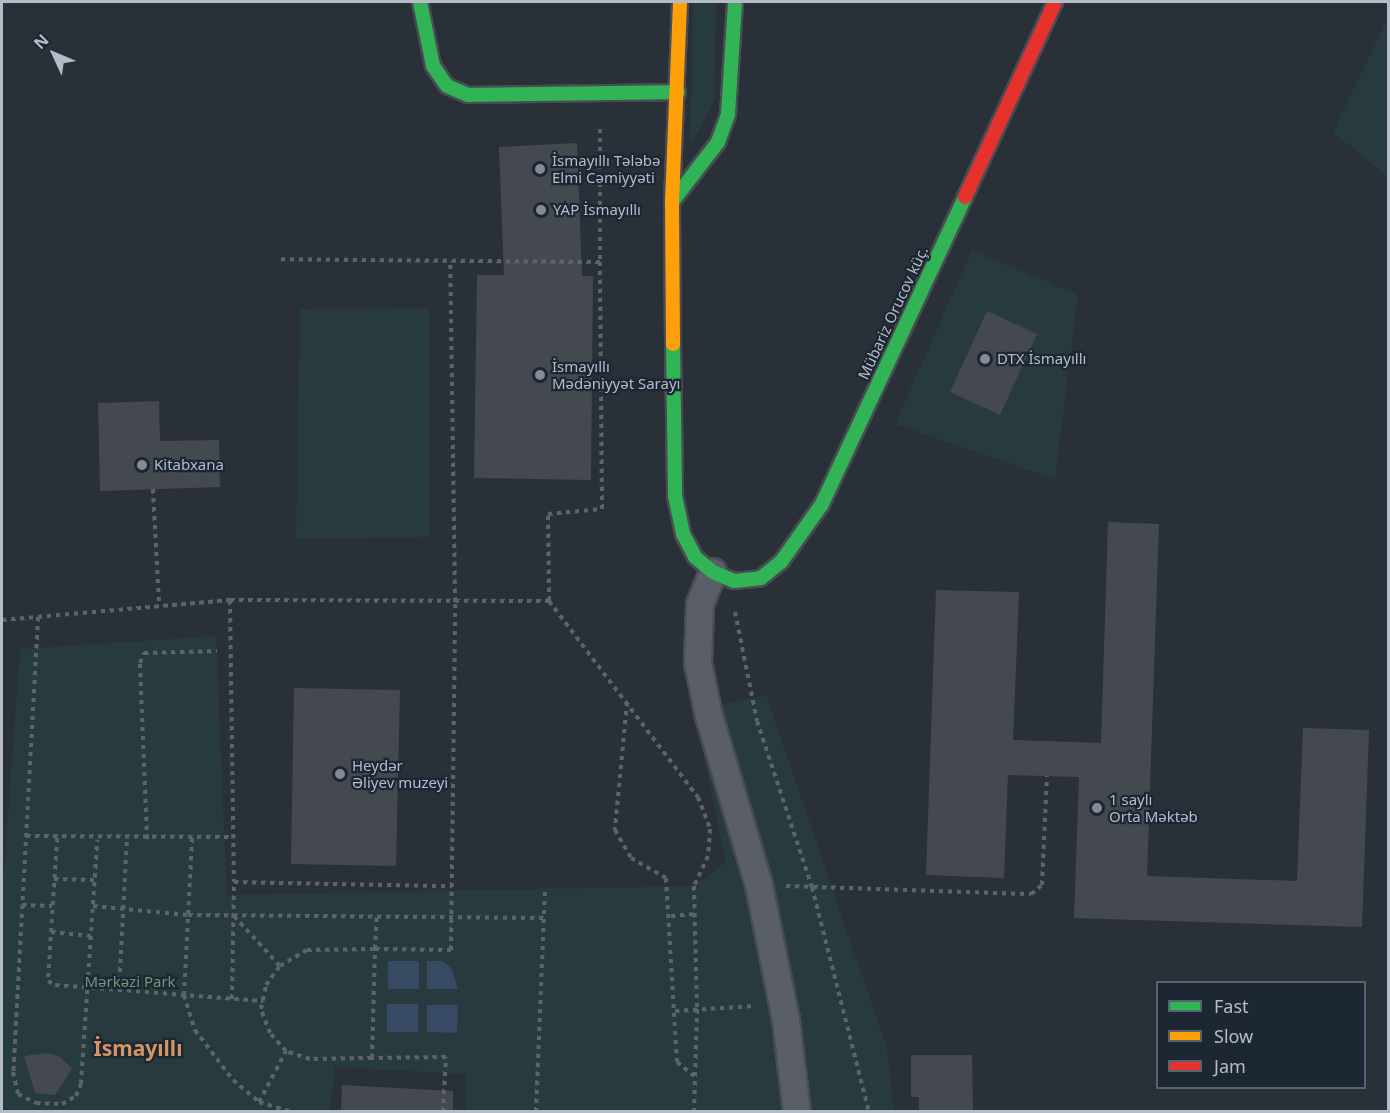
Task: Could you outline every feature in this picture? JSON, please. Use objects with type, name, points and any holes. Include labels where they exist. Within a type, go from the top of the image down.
[{"type":"street","points":[[420,2],[433,66],[447,86],[468,95],[678,92]]},
{"type":"street","points":[[680,2],[672,202],[675,496],[682,534],[695,557],[723,577],[700,605],[698,663],[709,716],[759,885],[782,1004],[797,1112]]},
{"type":"street","points":[[672,202],[718,142],[728,114],[735,2]]},
{"type":"street","name":"Mübariz Orucov küç.","points":[[723,577],[760,578],[781,562],[822,504],[1055,2]]},
{"type":"path","points":[[600,129],[602,509],[548,514],[549,601],[698,797],[710,829],[708,856],[694,886],[697,1010],[694,1112]]},
{"type":"path","points":[[279,259],[600,262]]},
{"type":"path","points":[[443,1112],[446,1057],[310,1059],[286,1051],[270,1033],[261,1009],[266,985],[280,966],[307,950],[451,950],[455,602],[450,260]]},
{"type":"path","points":[[153,489],[159,605]]},
{"type":"path","points":[[723,577],[757,721],[812,887],[869,1112]]},
{"type":"path","points":[[2,620],[230,600],[549,601]]},
{"type":"path","points":[[230,600],[234,837],[232,999]]},
{"type":"path","points":[[38,617],[13,1072],[18,1094],[36,1102],[62,1104],[76,1096],[88,988],[97,840]]},
{"type":"path","points":[[147,839],[140,663],[144,653],[217,651]]},
{"type":"path","points":[[627,701],[615,830],[631,858],[666,878],[671,916],[677,1062],[694,1076]]},
{"type":"path","points":[[759,885],[1031,894],[1042,885],[1047,776]]},
{"type":"path","points":[[26,836],[97,840],[234,837]]},
{"type":"path","points":[[57,838],[48,981],[55,986],[263,1001]]},
{"type":"path","points":[[192,838],[184,995],[195,1030],[214,1056],[259,1102],[291,1112]]},
{"type":"path","points":[[119,990],[126,910],[127,839]]},
{"type":"path","points":[[54,879],[94,880]]},
{"type":"path","points":[[234,882],[452,886]]},
{"type":"path","points":[[536,1112],[545,890]]},
{"type":"path","points":[[22,905],[52,906]]},
{"type":"path","points":[[93,906],[188,915],[544,918]]},
{"type":"path","points":[[671,916],[695,914]]},
{"type":"path","points":[[234,915],[280,966]]},
{"type":"path","points":[[372,1058],[377,916]]},
{"type":"path","points":[[51,932],[91,936]]},
{"type":"path","points":[[675,1011],[782,1004]]},
{"type":"path","points":[[259,1102],[286,1051]]},
{"type":"green space","points":[[693,2],[716,2],[714,102],[690,147]]},
{"type":"green space","points":[[1388,17],[1388,177],[1333,132]]},
{"type":"green space","points":[[972,250],[1078,295],[1055,479],[895,424]]},
{"type":"green space","points":[[429,308],[429,537],[296,539],[300,309]]},
{"type":"green space","name":"Mərkəzi Park","points":[[216,636],[227,895],[694,886],[726,862],[694,711],[766,695],[887,1048],[894,1111],[465,1111],[466,1074],[335,1067],[330,1111],[2,1112],[2,897],[20,649]]},
{"type":"water","points":[[388,961],[419,961],[419,989],[388,989]]},
{"type":"water","points":[[427,961],[442,961],[452,969],[458,989],[427,989]]},
{"type":"water","points":[[387,1004],[418,1004],[418,1032],[387,1032]]},
{"type":"water","points":[[427,1005],[458,1005],[457,1033],[427,1032]]},
{"type":"building","points":[[577,143],[582,276],[593,276],[591,480],[474,478],[477,275],[504,275],[499,147]]},
{"type":"building","points":[[987,311],[1037,334],[1000,415],[950,392]]},
{"type":"building","points":[[159,401],[160,441],[219,440],[220,487],[100,491],[98,403]]},
{"type":"building","points":[[1108,522],[1159,524],[1147,876],[1297,881],[1303,728],[1369,730],[1362,927],[1074,918],[1079,777],[1008,775],[1004,878],[926,875],[936,590],[1019,592],[1013,740],[1101,743]]},
{"type":"building","points":[[294,688],[400,690],[396,866],[291,864]]},
{"type":"building","points":[[48,1053],[60,1057],[72,1069],[55,1095],[35,1093],[24,1056]]},
{"type":"building","points":[[911,1055],[972,1055],[973,1112],[919,1112],[919,1097],[911,1097]]},
{"type":"building","points":[[342,1085],[453,1091],[453,1112],[341,1112]]},
{"type":"traffic: fast","points":[[420,2],[433,66],[447,86],[468,95],[678,92]]},
{"type":"traffic: fast","points":[[672,202],[718,142],[728,114],[735,2]]},
{"type":"traffic: fast","points":[[673,344],[675,496],[683,534],[695,557],[713,572],[734,581],[761,578],[781,562],[822,504],[965,197]]},
{"type":"traffic: slow","points":[[673,344],[672,202],[680,2]]},
{"type":"traffic: jam","points":[[965,197],[1055,2]]},
{"type":"place","name":"İsmayıllı Tələbə Elmi Cəmiyyəti","points":[[540,169]]},
{"type":"place","name":"YAP İsmayıllı","points":[[541,210]]},
{"type":"place","name":"DTX İsmayıllı","points":[[985,359]]},
{"type":"place","name":"İsmayıllı Mədəniyyət Sarayı","points":[[540,375]]},
{"type":"place","name":"Kitabxana","points":[[142,465]]},
{"type":"place","name":"Heydər Əliyev muzeyi","points":[[340,774]]},
{"type":"place","name":"1 saylı Orta Məktəb","points":[[1097,808]]},
{"type":"district","name":"İsmayıllı","points":[[138,1048]]}]
